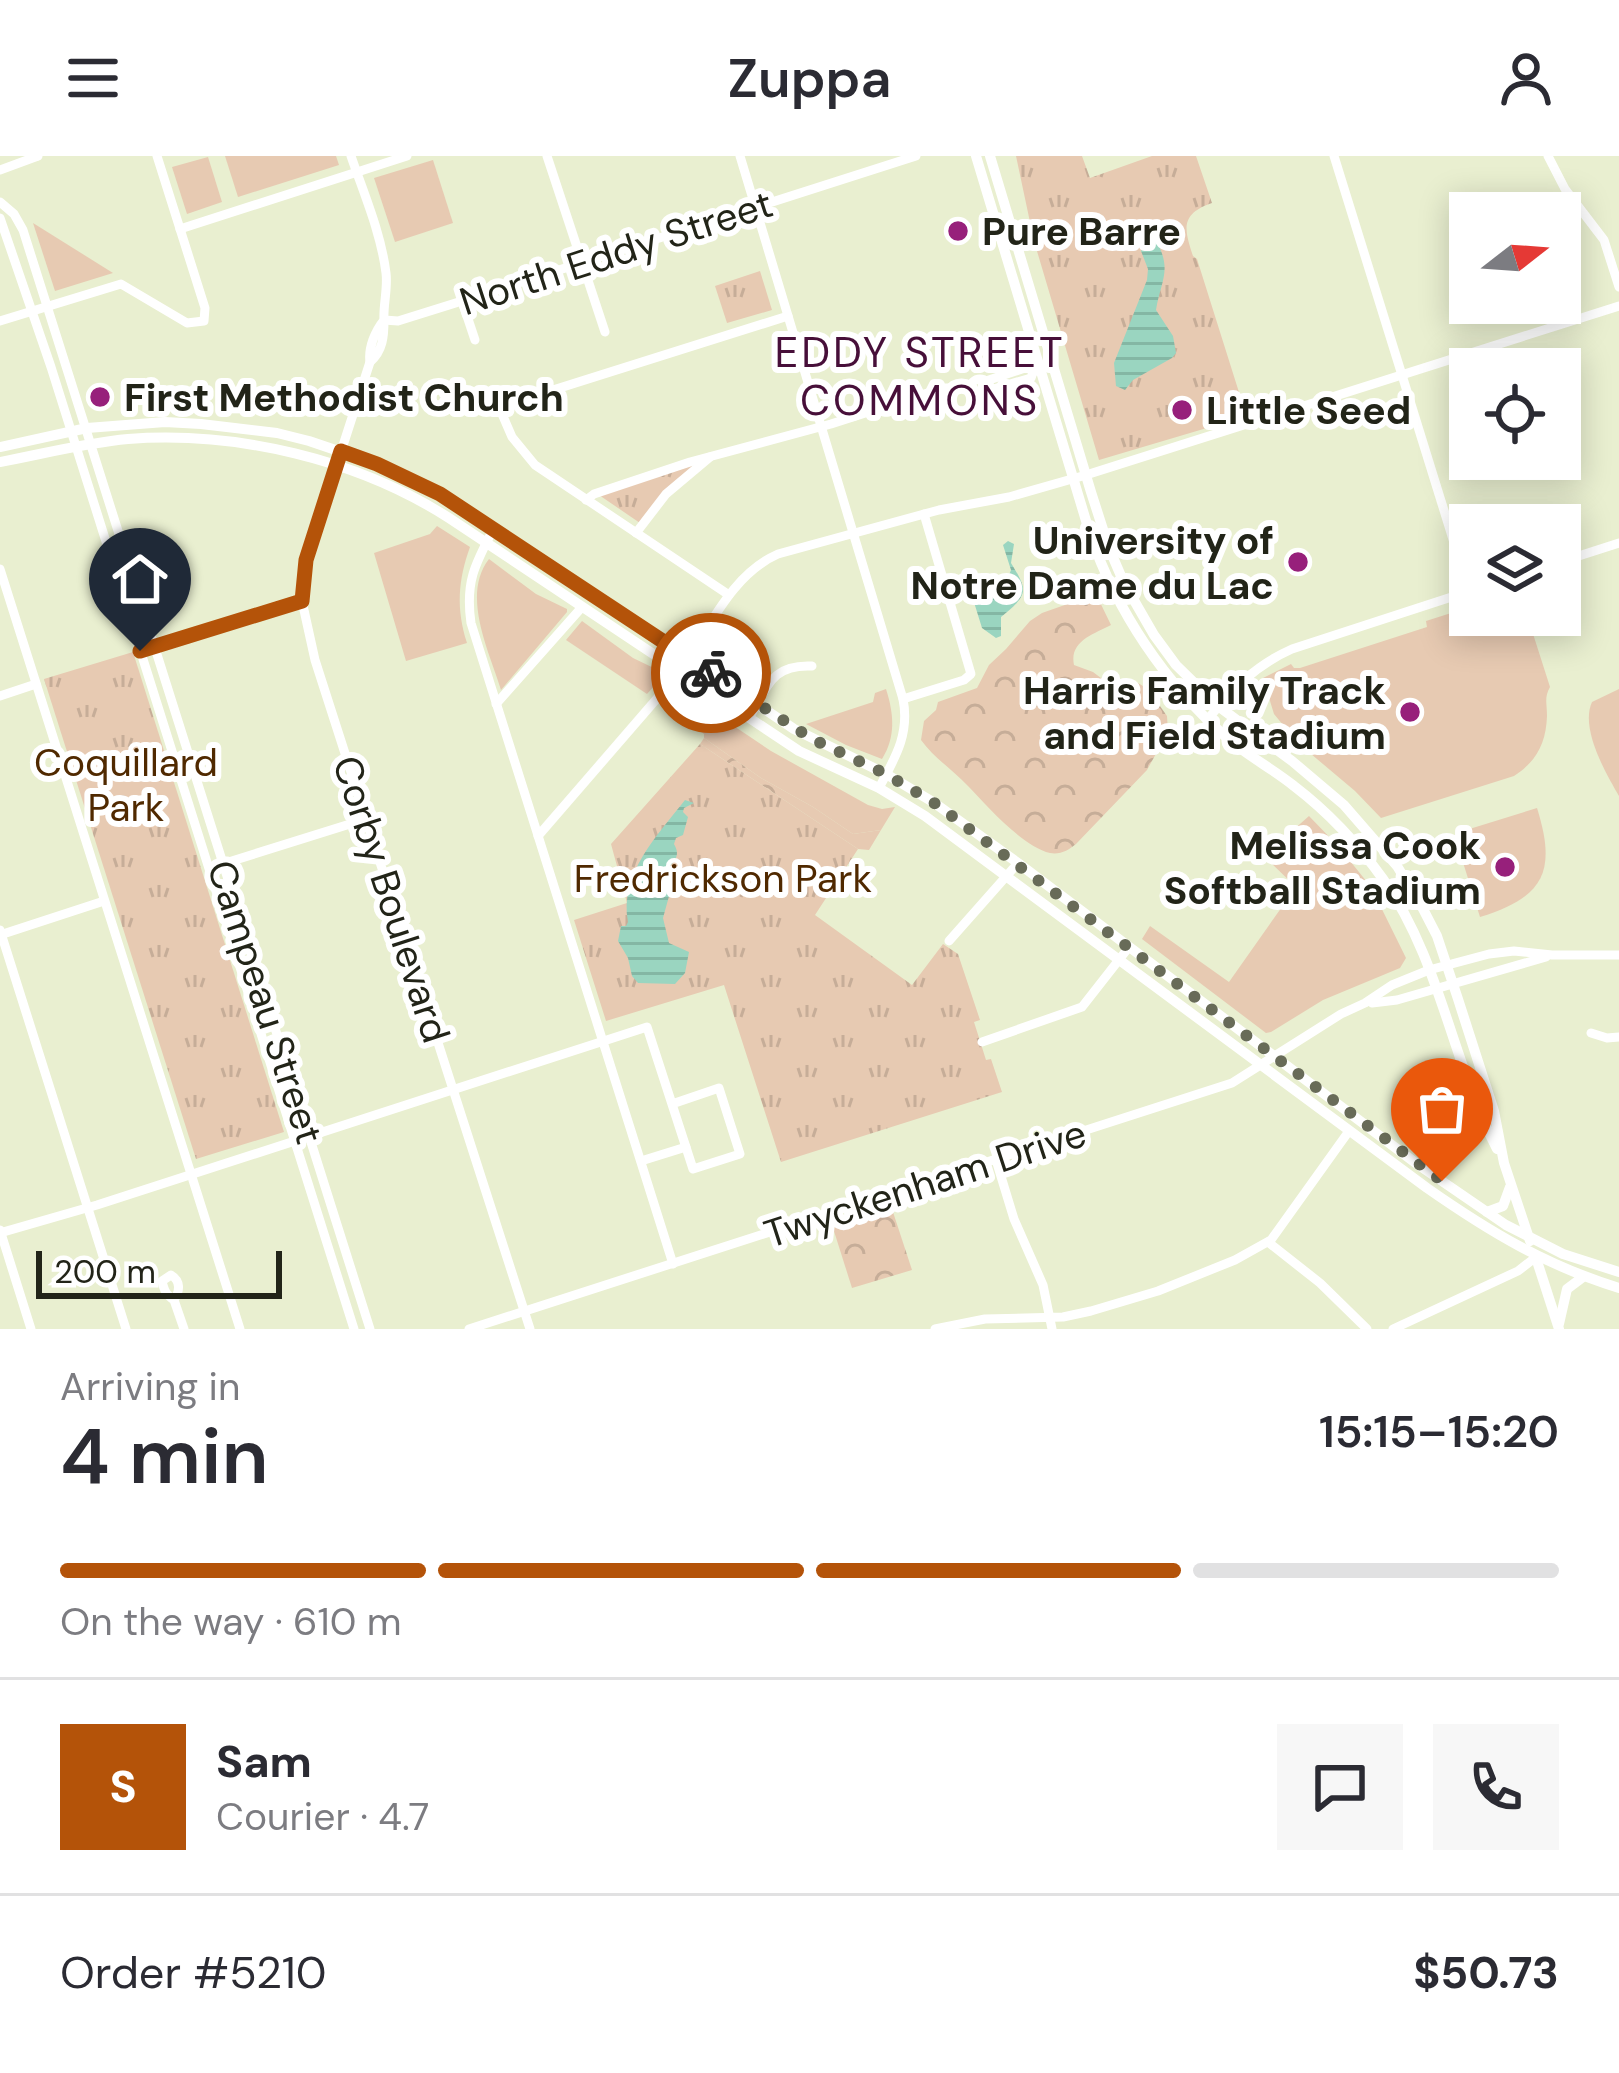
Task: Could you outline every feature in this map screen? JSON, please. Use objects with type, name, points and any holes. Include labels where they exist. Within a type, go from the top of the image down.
[{"type":"main road","points":[[976,156],[1037,370],[1109,548],[1144,620],[1176,665],[1218,706],[1318,781],[1369,831],[1397,866],[1437,936],[1494,1111],[1510,1184],[1559,1328]]},
{"type":"main road","points":[[990,156],[1097,553],[1124,610],[1160,665],[1208,719],[1295,787],[1352,841],[1390,890],[1412,929],[1480,1117],[1504,1162]]},
{"type":"main road","points":[[0,447],[87,428],[155,422],[201,424],[277,433],[341,451],[411,479],[494,528],[757,705],[933,802],[1487,1212],[1528,1238],[1619,1272]]},
{"type":"main road","points":[[0,462],[92,443],[168,438],[236,442],[305,457],[406,494],[799,751],[879,788],[925,816],[1453,1206],[1536,1257],[1619,1288]]},
{"type":"main road","points":[[1487,1212],[1503,1206],[1510,1184]]},
{"type":"main road","points":[[1559,1328],[1567,1289],[1583,1277]]},
{"type":"street","points":[[0,170],[38,156]]},
{"type":"street","points":[[0,321],[121,284],[187,323],[204,321],[206,308],[157,156]]},
{"type":"street","name":"Corby Boulevard","points":[[351,156],[385,268],[384,320],[375,335],[306,560],[302,601],[315,660],[530,1329]]},
{"type":"street","points":[[180,229],[407,156]]},
{"type":"street","points":[[547,156],[605,332]]},
{"type":"street","points":[[740,156],[903,699],[904,738],[879,788]]},
{"type":"street","name":"North Eddy Street","points":[[384,320],[398,321],[916,156]]},
{"type":"street","points":[[1334,156],[1449,526]]},
{"type":"street","points":[[1548,156],[1565,189],[1600,233],[1619,286]]},
{"type":"street","name":"Campeau Street","points":[[0,202],[20,224],[92,443],[370,1329]]},
{"type":"street","name":"Campeau Street","points":[[0,218],[354,1329]]},
{"type":"street","points":[[462,301],[475,340]]},
{"type":"street","points":[[688,658],[729,595],[762,561],[924,514],[1080,477],[1619,306]]},
{"type":"street","points":[[729,595],[529,458],[512,437],[499,407],[788,316]]},
{"type":"street","points":[[988,386],[986,398],[972,396],[974,381],[988,386],[1028,368],[1037,370]]},
{"type":"street","points":[[586,500],[710,457],[943,388],[970,388]]},
{"type":"street","points":[[636,532],[666,494],[710,457]]},
{"type":"street","points":[[903,699],[971,674],[924,514]]},
{"type":"street","points":[[494,528],[470,583],[468,602],[475,637],[673,1264]]},
{"type":"street","points":[[1581,555],[1619,543]]},
{"type":"street","points":[[0,569],[240,1329]]},
{"type":"street","points":[[1208,719],[1241,681],[1271,658],[1449,598]]},
{"type":"street","points":[[140,651],[302,601]]},
{"type":"street","points":[[496,704],[582,607]]},
{"type":"street","points":[[749,718],[772,681],[788,666],[812,665]]},
{"type":"street","points":[[538,836],[680,673]]},
{"type":"street","points":[[0,696],[36,684]]},
{"type":"street","points":[[208,868],[366,819]]},
{"type":"street","points":[[949,941],[1018,863]]},
{"type":"street","points":[[104,901],[0,933],[126,1329]]},
{"type":"street","points":[[982,1042],[1075,1012],[1129,947]]},
{"type":"street","name":"Twyckenham Drive","points":[[469,1329],[1232,1084],[1320,1026],[1429,970],[1514,951],[1619,955]]},
{"type":"street","name":"Twyckenham Drive","points":[[1365,1003],[1397,1000],[1552,955]]},
{"type":"street","points":[[32,1329],[0,1232],[88,1208],[647,1027],[693,1169],[740,1154],[719,1088],[672,1103]]},
{"type":"street","points":[[1592,1034],[1619,1037]]},
{"type":"street","points":[[935,1329],[986,1318],[1052,1323],[1158,1292],[1220,1267],[1268,1242],[1349,1131]]},
{"type":"street","points":[[641,1161],[686,1147]]},
{"type":"street","points":[[996,1160],[1014,1219],[1043,1285],[1052,1323]]},
{"type":"street","points":[[1268,1242],[1367,1329]]},
{"type":"street","points":[[1394,1329],[1519,1270],[1536,1257]]},
{"type":"street","points":[[174,1300],[184,1329]]},
{"type":"green space","points":[[225,156],[336,156],[339,165],[238,197]]},
{"type":"green space","points":[[1016,156],[1082,156],[1090,178],[1152,156],[1196,156],[1212,203],[1190,217],[1188,238],[1244,417],[1099,460],[1034,241]]},
{"type":"green space","points":[[208,157],[222,202],[187,214],[172,167]]},
{"type":"green space","points":[[433,160],[453,223],[395,242],[374,178]]},
{"type":"green space","points":[[33,223],[113,273],[55,291]]},
{"type":"green space","points":[[760,271],[772,310],[727,323],[715,286]]},
{"type":"green space","points":[[691,466],[640,523],[599,495]]},
{"type":"green space","points":[[437,526],[470,547],[460,595],[467,643],[406,661],[374,553],[430,534]]},
{"type":"green space","points":[[489,559],[536,594],[567,609],[501,690],[477,606],[481,573]]},
{"type":"green space","points":[[1096,594],[1111,625],[1079,644],[1074,665],[1105,681],[1138,683],[1148,689],[1167,716],[1168,732],[1147,770],[1076,844],[1064,852],[1050,853],[1017,834],[932,753],[921,740],[924,721],[938,702],[977,688],[989,665],[1030,621]]},
{"type":"green space","name":"Harris Family Track and Field Stadium","points":[[1449,614],[1449,636],[1534,636],[1550,687],[1546,726],[1534,758],[1514,776],[1381,818],[1298,743],[1274,714],[1263,678],[1291,664],[1300,668],[1427,627],[1426,621]]},
{"type":"green space","points":[[582,621],[633,658],[662,672],[647,694],[566,640]]},
{"type":"green space","name":"Coquillard Park","points":[[133,652],[284,1132],[196,1159],[44,679]]},
{"type":"green space","points":[[682,686],[771,751],[868,805],[895,807],[881,830],[853,834],[704,738],[664,706]]},
{"type":"green space","points":[[886,689],[892,725],[882,759],[806,724],[873,702],[875,693]]},
{"type":"green space","points":[[1619,689],[1619,796],[1596,750],[1589,713],[1592,702]]},
{"type":"green space","points":[[704,738],[853,834],[881,830],[869,850],[858,849],[700,744]]},
{"type":"green space","name":"Fredrickson Park","points":[[700,744],[858,849],[815,915],[912,985],[943,944],[958,954],[980,1020],[974,1022],[986,1060],[991,1059],[1002,1092],[781,1162],[724,985],[606,1021],[574,920],[627,903],[611,844]]},
{"type":"green space","name":"Melissa Cook Softball Stadium","points":[[1537,808],[1546,849],[1540,879],[1519,901],[1480,917],[1457,843],[1463,831]]},
{"type":"green space","points":[[1309,816],[1371,887],[1406,958],[1400,968],[1323,1000],[1266,1033],[1142,939],[1150,926],[1229,982],[1296,887],[1267,859]]},
{"type":"green space","points":[[892,1209],[912,1270],[852,1288],[833,1228]]},
{"type":"shaded area","points":[[1147,242],[1157,242],[1164,261],[1156,310],[1173,336],[1176,353],[1125,390],[1116,386],[1114,363],[1147,280],[1141,251]]},
{"type":"shaded area","points":[[1014,544],[1011,563],[1023,592],[1001,617],[1001,636],[996,638],[982,628],[973,599],[977,593],[1005,585],[1011,570],[1003,545]]},
{"type":"shaded area","points":[[685,800],[694,803],[684,808],[688,817],[683,835],[674,844],[677,856],[667,871],[671,889],[663,918],[669,943],[689,952],[685,973],[675,984],[638,983],[618,941],[621,926],[628,922],[629,888],[652,842]]},
{"type":"way so far","points":[[711,673],[812,739],[933,802],[1442,1181]]},
{"type":"place","name":"Pure Barre","points":[[958,231]]},
{"type":"place","name":"First Methodist Church","points":[[100,397]]},
{"type":"place","name":"Little Seed","points":[[1182,410]]},
{"type":"place","name":"University of Notre Dame du Lac","points":[[1298,562]]},
{"type":"place","name":"Harris Family Track and Field Stadium","points":[[1410,712]]},
{"type":"place","name":"Melissa Cook Softball Stadium","points":[[1505,867]]},
{"type":"district","name":"EDDY STREET COMMONS","points":[[920,376]]},
{"type":"route","points":[[140,651],[302,601],[306,560],[341,451],[440,494],[711,673]]}]
